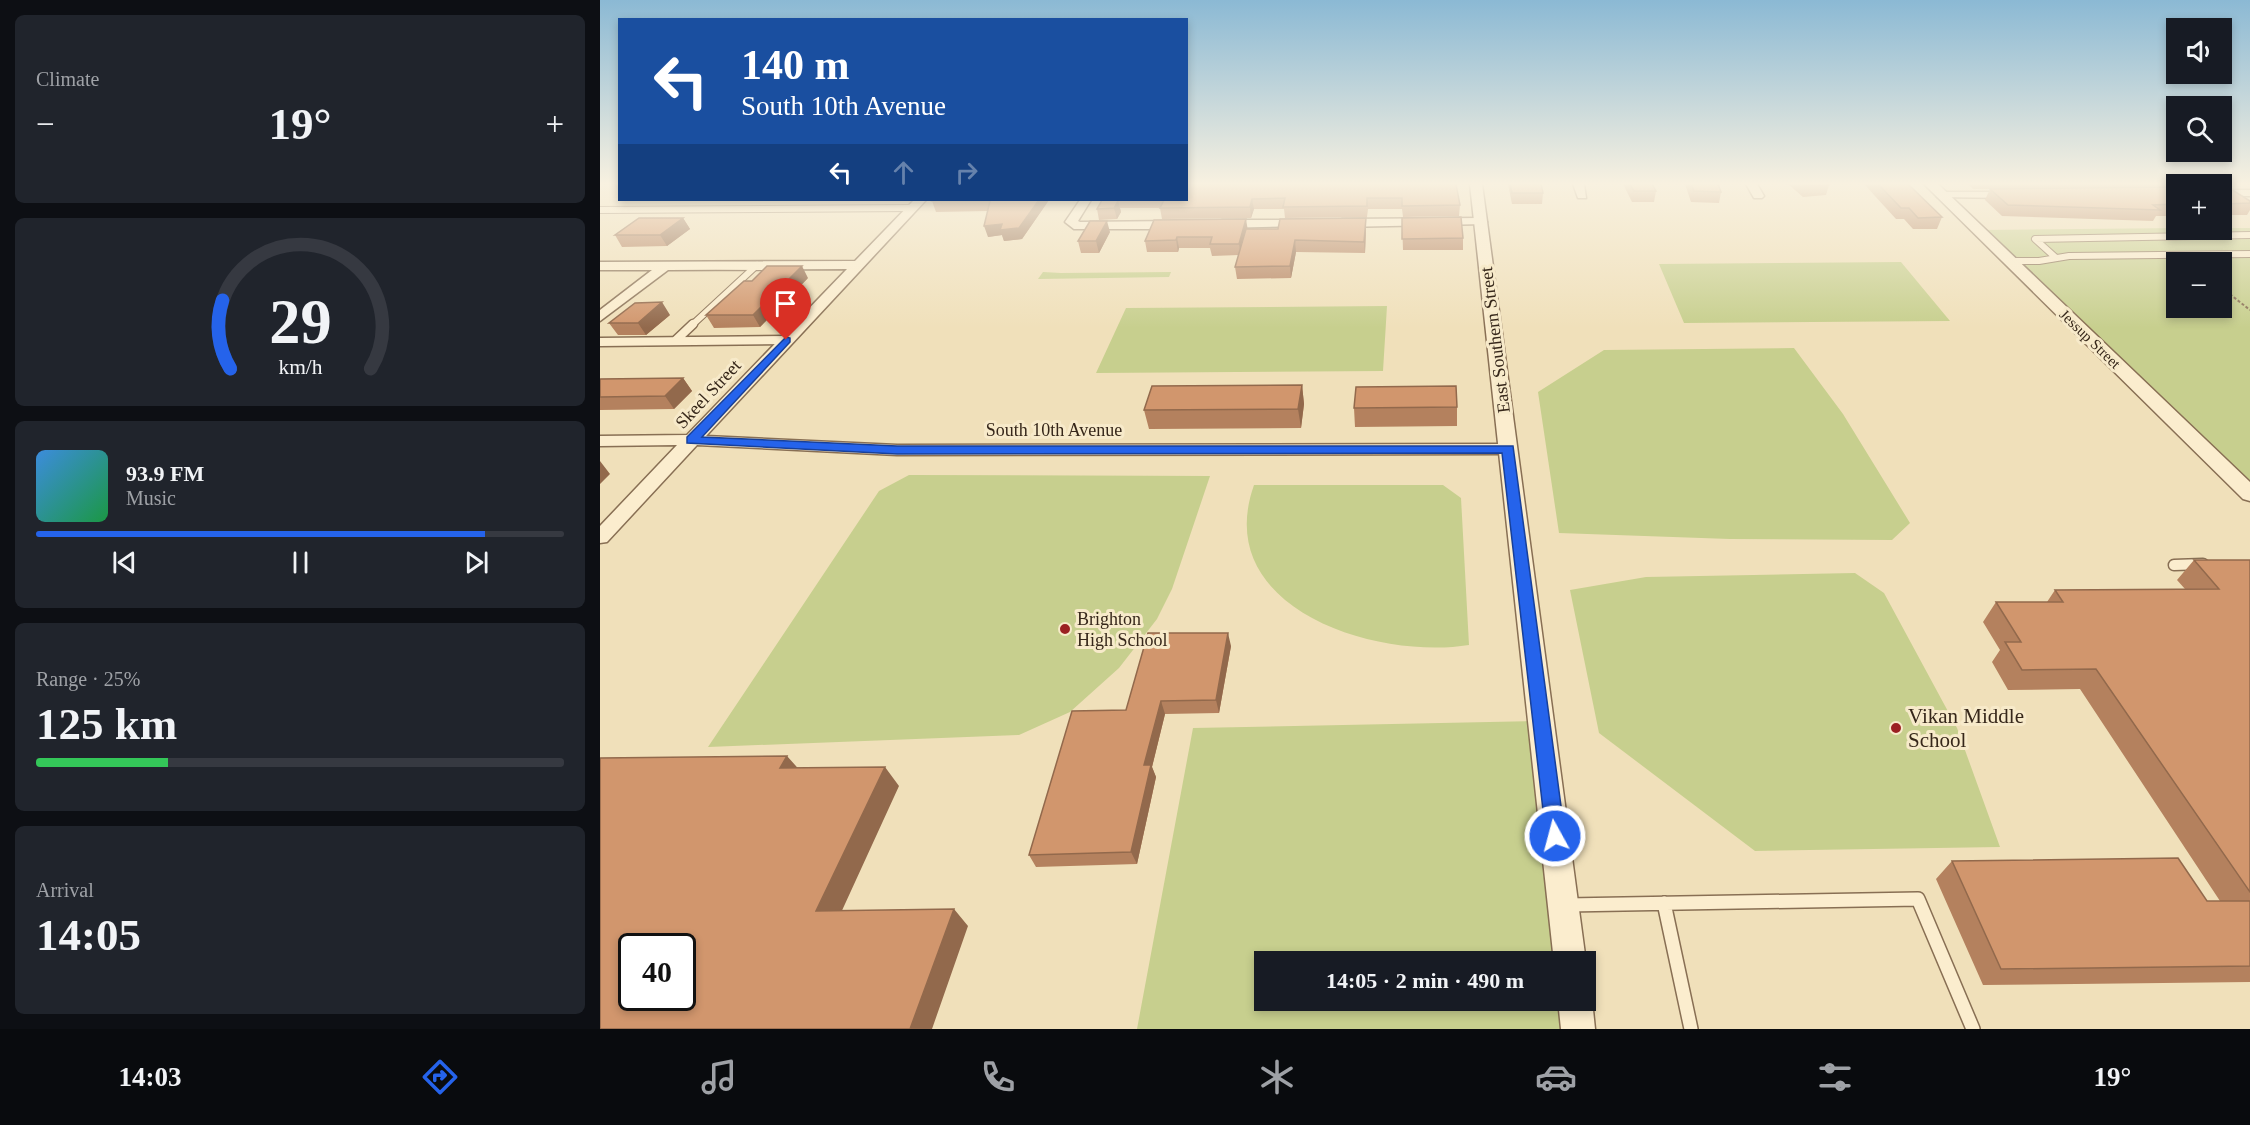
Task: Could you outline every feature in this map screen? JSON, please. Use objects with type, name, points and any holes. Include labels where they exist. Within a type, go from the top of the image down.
[{"type":"street","name":"Skeel Street","points":[[600,537],[889,232]]},
{"type":"street","name":"East Southern Street","points":[[1482,232],[1569,951]]},
{"type":"street","name":"Jessup Street","points":[[1979,232],[2250,494]]},
{"type":"street","points":[[600,266],[858,265]]},
{"type":"street","points":[[600,317],[665,266]]},
{"type":"street","name":"South 10th Avenue","points":[[600,441],[692,440],[897,450],[1508,449]]},
{"type":"street","points":[[1576,1011],[1578,1029]]},
{"type":"lane","points":[[2055,257],[2035,239],[2250,236]]},
{"type":"lane","points":[[2010,261],[2039,261],[2055,257],[2250,254]]},
{"type":"lane","points":[[675,341],[758,266]]},
{"type":"lane","points":[[600,342],[786,340]]},
{"type":"lane","points":[[2174,565],[2217,564]]},
{"type":"lane","points":[[1563,905],[1918,899],[1973,1029]]},
{"type":"lane","points":[[1664,903],[1691,1029]]},
{"type":"path","points":[[2232,296],[2250,310]]},
{"type":"green space","points":[[1980,232],[2166,232],[2166,240],[2232,240],[2232,232],[2250,232],[2250,494]]},
{"type":"green space","points":[[1901,262],[1950,321],[1684,323],[1659,264]]},
{"type":"green space","points":[[1043,272],[1171,272],[1169,277],[1038,279]]},
{"type":"green space","points":[[1387,306],[1383,371],[1096,373],[1126,308]]},
{"type":"green space","points":[[1794,348],[1843,414],[1910,523],[1892,540],[1730,539],[1559,533],[1538,392],[1604,350]]},
{"type":"green space","points":[[909,475],[1210,476],[1172,589],[1157,619],[1119,668],[1070,712],[1019,735],[708,747],[879,491]]},
{"type":"green space","points":[[1254,485],[1443,485],[1461,498],[1469,645],[1432,648],[1390,644],[1349,634],[1310,617],[1278,594],[1256,564],[1247,528]]},
{"type":"green space","points":[[1855,573],[1884,593],[1957,728],[2000,847],[1755,851],[1599,733],[1570,590],[1646,577]]},
{"type":"green space","points":[[1541,721],[1569,951],[1254,951],[1254,1011],[1576,1011],[1578,1029],[1137,1029],[1193,728]]},
{"type":"building","points":[[619,232],[664,232],[660,235],[615,235]]},
{"type":"building","points":[[1083,232],[1101,232],[1096,241],[1078,241]]},
{"type":"building","points":[[1149,232],[1242,232],[1239,244],[1210,244],[1212,237],[1177,237],[1176,240],[1145,241]]},
{"type":"building","points":[[1245,232],[1365,232],[1364,242],[1295,240],[1290,266],[1235,267]]},
{"type":"building","points":[[1402,232],[1462,232],[1463,238],[1402,239]]},
{"type":"building","points":[[767,266],[802,266],[753,315],[706,315],[744,281],[752,281]]},
{"type":"building","points":[[662,302],[638,323],[609,323],[635,303]]},
{"type":"building","points":[[683,378],[665,396],[600,397],[600,379]]},
{"type":"building","points":[[1302,385],[1298,409],[1144,410],[1152,386]]},
{"type":"building","points":[[1456,386],[1457,407],[1354,408],[1356,387]]},
{"type":"building","points":[[2194,560],[2250,560],[2250,892],[2096,669],[2022,670],[2005,642],[2021,642],[1996,602],[2063,602],[2055,590],[2219,589]]},
{"type":"building","points":[[1148,633],[1228,633],[1216,700],[1161,701],[1144,765],[1151,765],[1131,852],[1029,855],[1072,711],[1126,710]]},
{"type":"building","points":[[787,756],[780,768],[885,767],[816,911],[954,909],[910,1029],[600,1029],[600,758]]},
{"type":"building","points":[[2178,858],[2207,901],[2250,901],[2250,966],[2001,969],[1952,861]]},
{"type":"place","name":"Brighton High School","points":[[1065,629]]},
{"type":"place","name":"Vikan Middle School","points":[[1896,728]]},
{"type":"route","points":[[786,340],[692,440],[897,450],[1508,449],[1555,836]]}]
